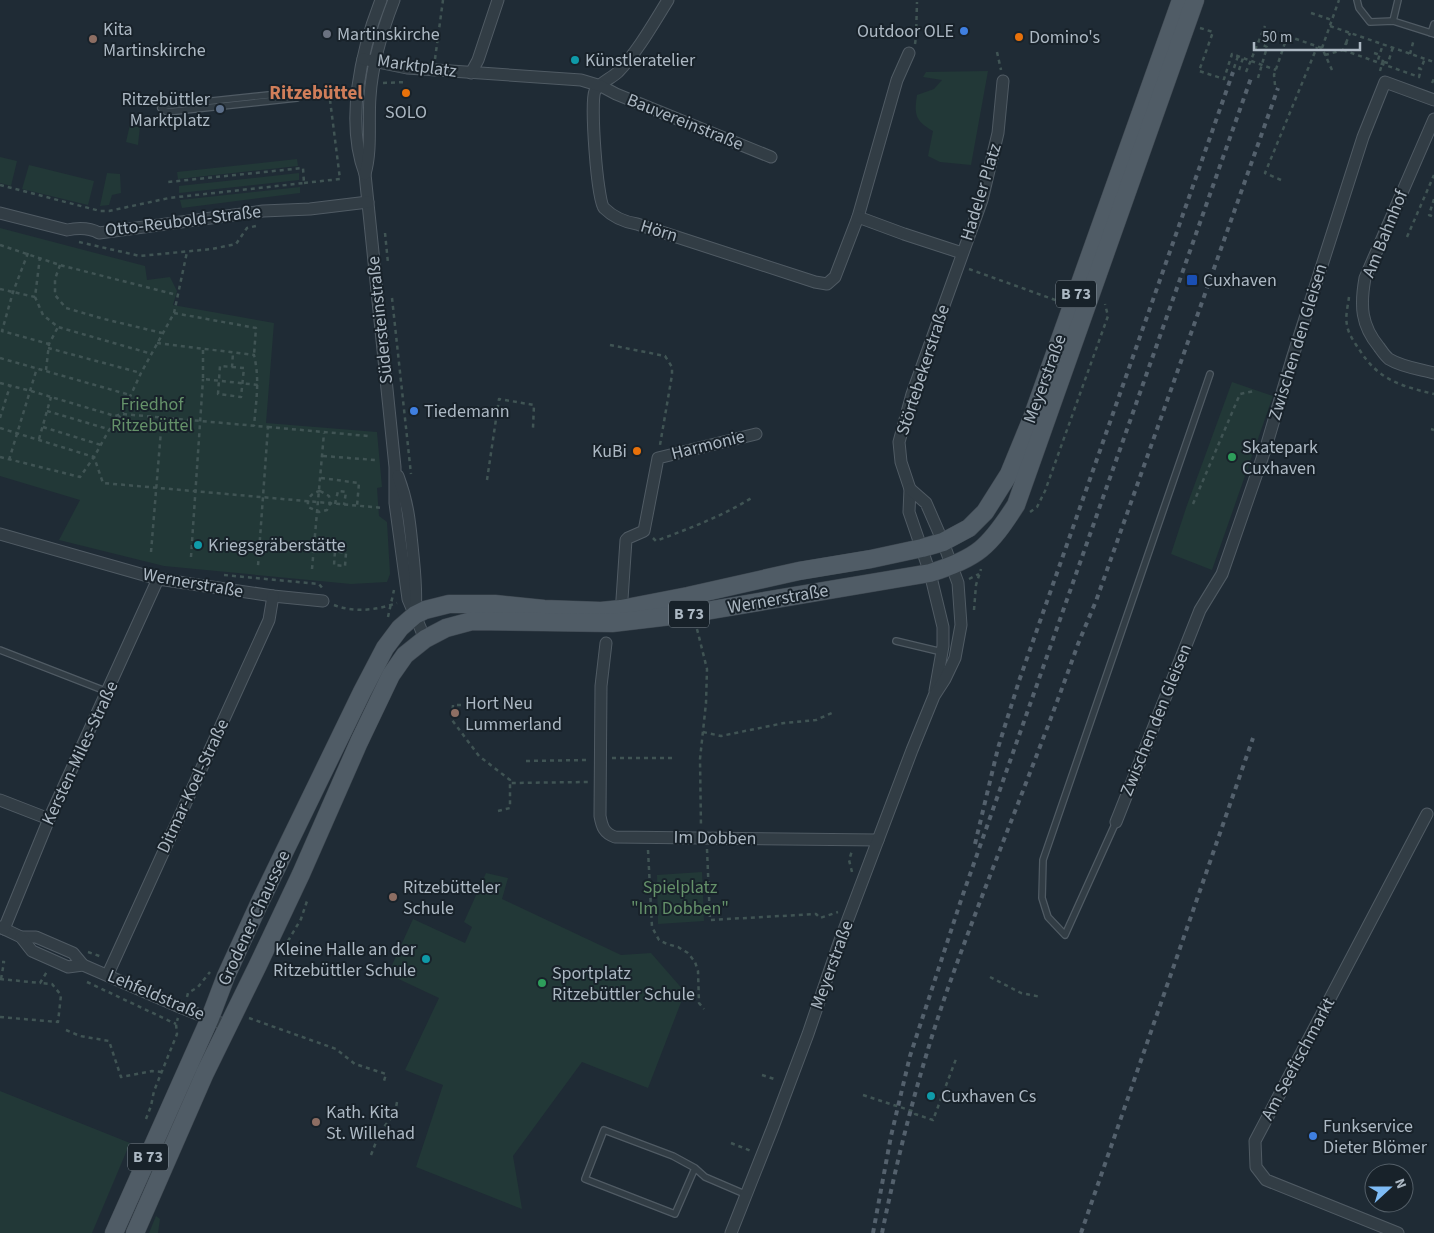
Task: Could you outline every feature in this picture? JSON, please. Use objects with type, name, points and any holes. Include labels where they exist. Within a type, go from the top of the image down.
[{"type":"main road","name":"Meyerstraße","points":[[922,548],[943,542],[965,531],[984,512],[1009,474],[1035,409],[1182,0]]},
{"type":"main road","name":"Meyerstraße","points":[[952,566],[982,551],[998,534],[1016,506],[1195,0]]},
{"type":"main road","name":"Wernerstraße","points":[[415,615],[425,610],[449,604],[495,604],[544,609],[591,610],[621,615],[688,596],[799,571],[922,548]]},
{"type":"main road","name":"Wernerstraße","points":[[425,639],[446,628],[472,621],[698,613],[930,573],[952,566]]},
{"type":"main road","name":"Grodener Chaussee","points":[[114,1233],[255,913],[385,648],[400,628],[415,615]]},
{"type":"main road","name":"Grodener Chaussee","points":[[135,1233],[169,1163],[205,1073],[294,890],[359,742],[391,675],[405,654],[425,639]]},
{"type":"street","name":"Südersteinstraße","points":[[381,0],[372,24],[363,59],[356,116],[358,150],[365,174],[395,467],[395,503],[405,580],[408,599],[425,639]]},
{"type":"street","name":"Südersteinstraße","points":[[365,174],[368,163],[370,97],[383,29],[394,0]]},
{"type":"street","points":[[601,86],[618,72],[632,55],[668,0]]},
{"type":"street","points":[[471,73],[478,60],[497,3]]},
{"type":"street","points":[[858,217],[897,80],[909,53]]},
{"type":"street","name":"Marktplatz","points":[[363,59],[407,68],[581,80],[601,86]]},
{"type":"street","points":[[1382,78],[1434,100]]},
{"type":"street","name":"Zwischen den Gleisen","points":[[1116,822],[1200,610],[1222,574],[1266,447],[1382,78]]},
{"type":"street","name":"Hadeler Platz","points":[[858,217],[962,253],[984,190],[998,134],[1003,81]]},
{"type":"street","name":"Bauvereinstraße","points":[[601,86],[616,94],[771,157]]},
{"type":"street","name":"Hörn","points":[[601,86],[595,90],[594,97],[598,188],[601,203],[612,215],[623,222],[637,224],[815,282],[827,284],[835,277],[858,217]]},
{"type":"street","name":"Am Bahnhof","points":[[1434,119],[1365,278],[1361,298],[1362,316],[1372,339],[1388,358],[1401,365],[1434,373]]},
{"type":"street","name":"Otto-Reubold-Straße","points":[[0,213],[67,230],[94,230],[100,233],[263,211],[310,209],[368,202]]},
{"type":"street","name":"Störtebekerstraße","points":[[922,548],[909,512],[910,488],[900,451],[901,433],[912,394],[962,253]]},
{"type":"street","name":"Harmonie","points":[[644,531],[658,458],[756,434]]},
{"type":"street","name":"Störtebekerstraße","points":[[910,488],[926,503],[952,566]]},
{"type":"street","points":[[621,615],[626,540],[644,531]]},
{"type":"street","name":"Wernerstraße","points":[[0,534],[158,579],[272,596],[328,599]]},
{"type":"street","name":"Meyerstraße","points":[[922,548],[943,627],[942,652],[934,696]]},
{"type":"street","name":"Meyerstraße","points":[[731,1233],[808,1034],[839,943],[912,750],[934,696],[945,679],[954,658],[961,625],[958,583],[952,566]]},
{"type":"street","name":"Kersten-Miles-Straße","points":[[2,928],[49,819],[158,579]]},
{"type":"street","name":"Ditmar-Koel-Straße","points":[[108,974],[270,620],[272,596]]},
{"type":"street","name":"Im Dobben","points":[[606,644],[601,686],[600,782],[601,823],[608,834],[615,837],[648,838],[878,840]]},
{"type":"street","points":[[0,800],[49,819]]},
{"type":"street","name":"Am Seefischmarkt","points":[[1398,1233],[1266,1180],[1256,1167],[1255,1141],[1427,814]]},
{"type":"street","name":"Lehfeldstraße","points":[[2,928],[21,937],[32,951],[68,967],[83,965],[108,974],[182,1008],[228,1026]]},
{"type":"lane","points":[[1357,0],[1359,8],[1370,22],[1394,21],[1433,34],[1434,24]]},
{"type":"lane","points":[[1394,21],[1398,0]]},
{"type":"lane","points":[[297,95],[167,112],[161,108],[165,106],[297,95]]},
{"type":"lane","points":[[1116,822],[1065,935],[1048,918],[1042,898],[1043,860],[1210,374]]},
{"type":"lane","points":[[896,641],[942,652]]},
{"type":"lane","points":[[0,650],[108,692]]},
{"type":"lane","points":[[695,1168],[675,1214],[585,1179],[604,1130],[673,1156],[695,1168],[705,1177],[747,1194]]},
{"type":"lane","points":[[150,1153],[169,1163]]},
{"type":"path","points":[[434,70],[443,0]]},
{"type":"path","points":[[1332,70],[1322,48],[1339,0]]},
{"type":"path","points":[[909,53],[914,48],[916,37],[917,2]]},
{"type":"path","points":[[1311,13],[1332,20]]},
{"type":"path","points":[[1330,26],[1434,62]]},
{"type":"path","points":[[1199,27],[1213,32],[1199,71],[1224,79],[1232,54],[1276,70]]},
{"type":"path","points":[[1246,72],[1265,27],[1322,48]]},
{"type":"path","points":[[1258,78],[1267,47],[1263,45],[1270,28]]},
{"type":"path","points":[[1343,50],[1348,44],[1350,33]]},
{"type":"path","points":[[1275,86],[1274,75],[1288,36]]},
{"type":"path","points":[[1410,54],[1414,39]]},
{"type":"path","points":[[1382,78],[1382,63],[1378,60],[1383,44]]},
{"type":"path","points":[[1281,180],[1264,173],[1317,47]]},
{"type":"path","points":[[1382,63],[1388,63],[1391,59],[1393,47]]},
{"type":"path","points":[[1325,55],[1343,50],[1419,77],[1419,69],[1425,58]]},
{"type":"path","points":[[997,52],[1003,81]]},
{"type":"path","points":[[1374,53],[1380,55]]},
{"type":"path","points":[[1234,68],[1238,56]]},
{"type":"path","points":[[1239,70],[1243,58]]},
{"type":"path","points":[[1432,83],[1434,79]]},
{"type":"path","points":[[0,185],[100,211],[169,198],[340,179],[329,92],[344,92],[349,96]]},
{"type":"path","points":[[168,182],[303,168],[304,183]]},
{"type":"path","points":[[1407,237],[1434,177]]},
{"type":"path","points":[[1434,199],[1429,216],[1434,217]]},
{"type":"path","points":[[0,457],[80,477],[94,458],[109,430],[122,414],[141,372],[174,313],[187,252],[212,250],[236,244],[246,228],[263,225]]},
{"type":"path","points":[[384,227],[388,266]]},
{"type":"path","points":[[0,245],[60,265],[177,295]]},
{"type":"path","points":[[28,253],[13,292],[2,331],[141,372]]},
{"type":"path","points":[[40,257],[35,297],[43,315],[58,327],[152,354]]},
{"type":"path","points":[[60,265],[54,279],[55,295],[66,308],[162,333]]},
{"type":"path","points":[[958,265],[1061,303]]},
{"type":"path","points":[[0,289],[35,297]]},
{"type":"path","points":[[391,294],[412,475]]},
{"type":"path","points":[[1026,516],[1037,507],[1045,491],[1108,316],[1105,302]]},
{"type":"path","points":[[174,313],[256,328],[254,355],[258,372],[258,385],[254,426]]},
{"type":"path","points":[[46,370],[49,346],[58,327]]},
{"type":"path","points":[[157,343],[254,355]]},
{"type":"path","points":[[610,346],[665,356],[672,367],[661,434]]},
{"type":"path","points":[[192,557],[203,379],[203,350]]},
{"type":"path","points":[[232,367],[233,353]]},
{"type":"path","points":[[0,358],[130,395]]},
{"type":"path","points":[[220,366],[232,367],[244,368],[241,397],[218,394],[220,366]]},
{"type":"path","points":[[9,460],[37,368]]},
{"type":"path","points":[[203,379],[258,385]]},
{"type":"path","points":[[0,383],[115,416],[122,414],[368,436]]},
{"type":"path","points":[[0,418],[10,386]]},
{"type":"path","points":[[1193,504],[1240,394],[1254,390]]},
{"type":"path","points":[[39,440],[51,398]]},
{"type":"path","points":[[487,480],[499,399],[534,405],[533,428]]},
{"type":"path","points":[[47,411],[109,430]]},
{"type":"path","points":[[151,552],[162,418]]},
{"type":"path","points":[[43,427],[101,445]]},
{"type":"path","points":[[258,566],[268,427]]},
{"type":"path","points":[[0,428],[94,458]]},
{"type":"path","points":[[312,569],[324,433]]},
{"type":"path","points":[[323,456],[375,460]]},
{"type":"path","points":[[94,458],[103,483],[377,508]]},
{"type":"path","points":[[321,478],[359,482],[357,506]]},
{"type":"path","points":[[320,491],[329,496],[330,504],[327,510],[318,512],[308,508],[308,502],[310,496],[320,491]]},
{"type":"path","points":[[335,504],[338,491],[346,492],[344,505]]},
{"type":"path","points":[[644,531],[656,541],[732,511],[753,498]]},
{"type":"path","points":[[315,548],[335,551],[346,553],[345,566],[334,565],[335,551]]},
{"type":"path","points":[[220,574],[318,584],[328,599],[338,606],[376,610],[390,605]]},
{"type":"path","points":[[328,599],[338,606]]},
{"type":"path","points":[[695,622],[706,669],[706,703],[700,759],[710,920],[816,914],[820,918],[840,911]]},
{"type":"path","points":[[461,705],[454,705],[452,720],[479,756],[510,780],[510,808],[498,811]]},
{"type":"path","points":[[703,732],[721,736],[784,723],[816,720],[834,712]]},
{"type":"path","points":[[526,761],[672,758]]},
{"type":"path","points":[[510,783],[600,782]]},
{"type":"path","points":[[648,838],[652,926],[659,940],[688,952],[695,962],[698,971],[699,1002],[704,1009]]},
{"type":"path","points":[[0,1017],[58,1022],[61,994],[52,984],[0,979],[4,962],[2,962]]},
{"type":"path","points":[[40,983],[51,966]]},
{"type":"path","points":[[990,977],[1021,993],[1041,997]]},
{"type":"path","points":[[246,1017],[336,1049],[355,1064],[386,1074],[384,1081]]},
{"type":"path","points":[[146,1120],[154,1091],[177,1034],[176,1024]]},
{"type":"path","points":[[66,1030],[80,1036],[109,1041],[121,1076],[152,1071],[162,1072]]},
{"type":"path","points":[[863,1096],[915,1112],[915,1114],[932,1120],[956,1059]]},
{"type":"path","points":[[370,1155],[380,1132],[395,1114],[397,1102]]},
{"type":"green space","points":[[988,71],[971,165],[940,162],[928,156],[933,131],[922,124],[917,116],[917,95],[934,89],[942,80],[923,77],[926,72]]},
{"type":"green space","points":[[131,120],[140,126],[138,145],[126,142]]},
{"type":"green space","points":[[0,157],[17,161],[11,186],[0,183]]},
{"type":"green space","points":[[297,159],[298,166],[178,179],[177,172]]},
{"type":"green space","points":[[29,165],[94,181],[88,205],[22,189]]},
{"type":"green space","points":[[107,173],[120,174],[121,193],[112,195],[109,205],[100,206]]},
{"type":"green space","points":[[299,173],[299,180],[179,193],[179,186]]},
{"type":"green space","points":[[300,187],[300,193],[182,208],[180,200]]},
{"type":"green space","name":"Friedhof Ritzebüttel","points":[[0,228],[145,266],[147,280],[170,277],[177,291],[173,305],[274,323],[266,423],[377,432],[382,487],[377,488],[379,516],[387,522],[390,574],[387,582],[351,584],[164,566],[59,540],[80,500],[0,476]]},
{"type":"green space","points":[[1232,382],[1273,396],[1212,570],[1171,554]]},
{"type":"green space","name":"Spielplatz \"Im Dobben\"","points":[[702,872],[704,921],[658,924],[657,875]]},
{"type":"green space","name":"Sportplatz Ritzebüttler Schule","points":[[486,873],[508,878],[502,899],[621,955],[651,953],[685,992],[648,1088],[582,1062],[513,1156],[522,1209],[416,1167],[443,1085],[405,1070],[439,998],[388,974],[413,919],[465,943],[472,927],[464,922]]},
{"type":"green space","points":[[0,1091],[130,1143],[92,1233],[0,1233]]},
{"type":"green space","points":[[156,1216],[160,1219],[158,1233],[149,1233]]},
{"type":"railway","points":[[975,844],[998,748],[1019,681],[1233,72]]},
{"type":"railway","points":[[873,1233],[891,1136],[910,1056],[961,900],[1251,78]]},
{"type":"railway","points":[[882,1233],[911,1109],[928,1048],[948,988],[1096,601],[1278,88]]},
{"type":"railway","points":[[1081,1233],[1253,738]]},
{"type":"place","name":"Outdoor OLE","points":[[964,31]]},
{"type":"place","name":"Martinskirche","points":[[327,34]]},
{"type":"place","name":"Domino's","points":[[1019,37]]},
{"type":"place","name":"Kita Martinskirche","points":[[93,39]]},
{"type":"place","name":"Künstleratelier","points":[[575,60]]},
{"type":"place","name":"SOLO","points":[[406,93]]},
{"type":"place","name":"Ritzebüttler Marktplatz","points":[[220,109]]},
{"type":"place","name":"Cuxhaven","points":[[1192,280]]},
{"type":"place","name":"Tiedemann","points":[[414,411]]},
{"type":"place","name":"KuBi","points":[[637,451]]},
{"type":"place","name":"Skatepark Cuxhaven","points":[[1232,457]]},
{"type":"place","name":"Kriegsgräberstätte","points":[[198,545]]},
{"type":"place","name":"Hort Neu Lummerland","points":[[455,713]]},
{"type":"place","name":"Ritzebütteler Schule","points":[[393,897]]},
{"type":"place","name":"Kleine Halle an der Ritzebüttler Schule","points":[[426,959]]},
{"type":"place","name":"Sportplatz Ritzebüttler Schule","points":[[542,983]]},
{"type":"place","name":"Cuxhaven Cs","points":[[931,1096]]},
{"type":"place","name":"Kath. Kita St. Willehad","points":[[316,1122]]},
{"type":"place","name":"Funkservice Dieter Blömer","points":[[1313,1136]]},
{"type":"district","name":"Ritzebüttel","points":[[316,93]]}]
